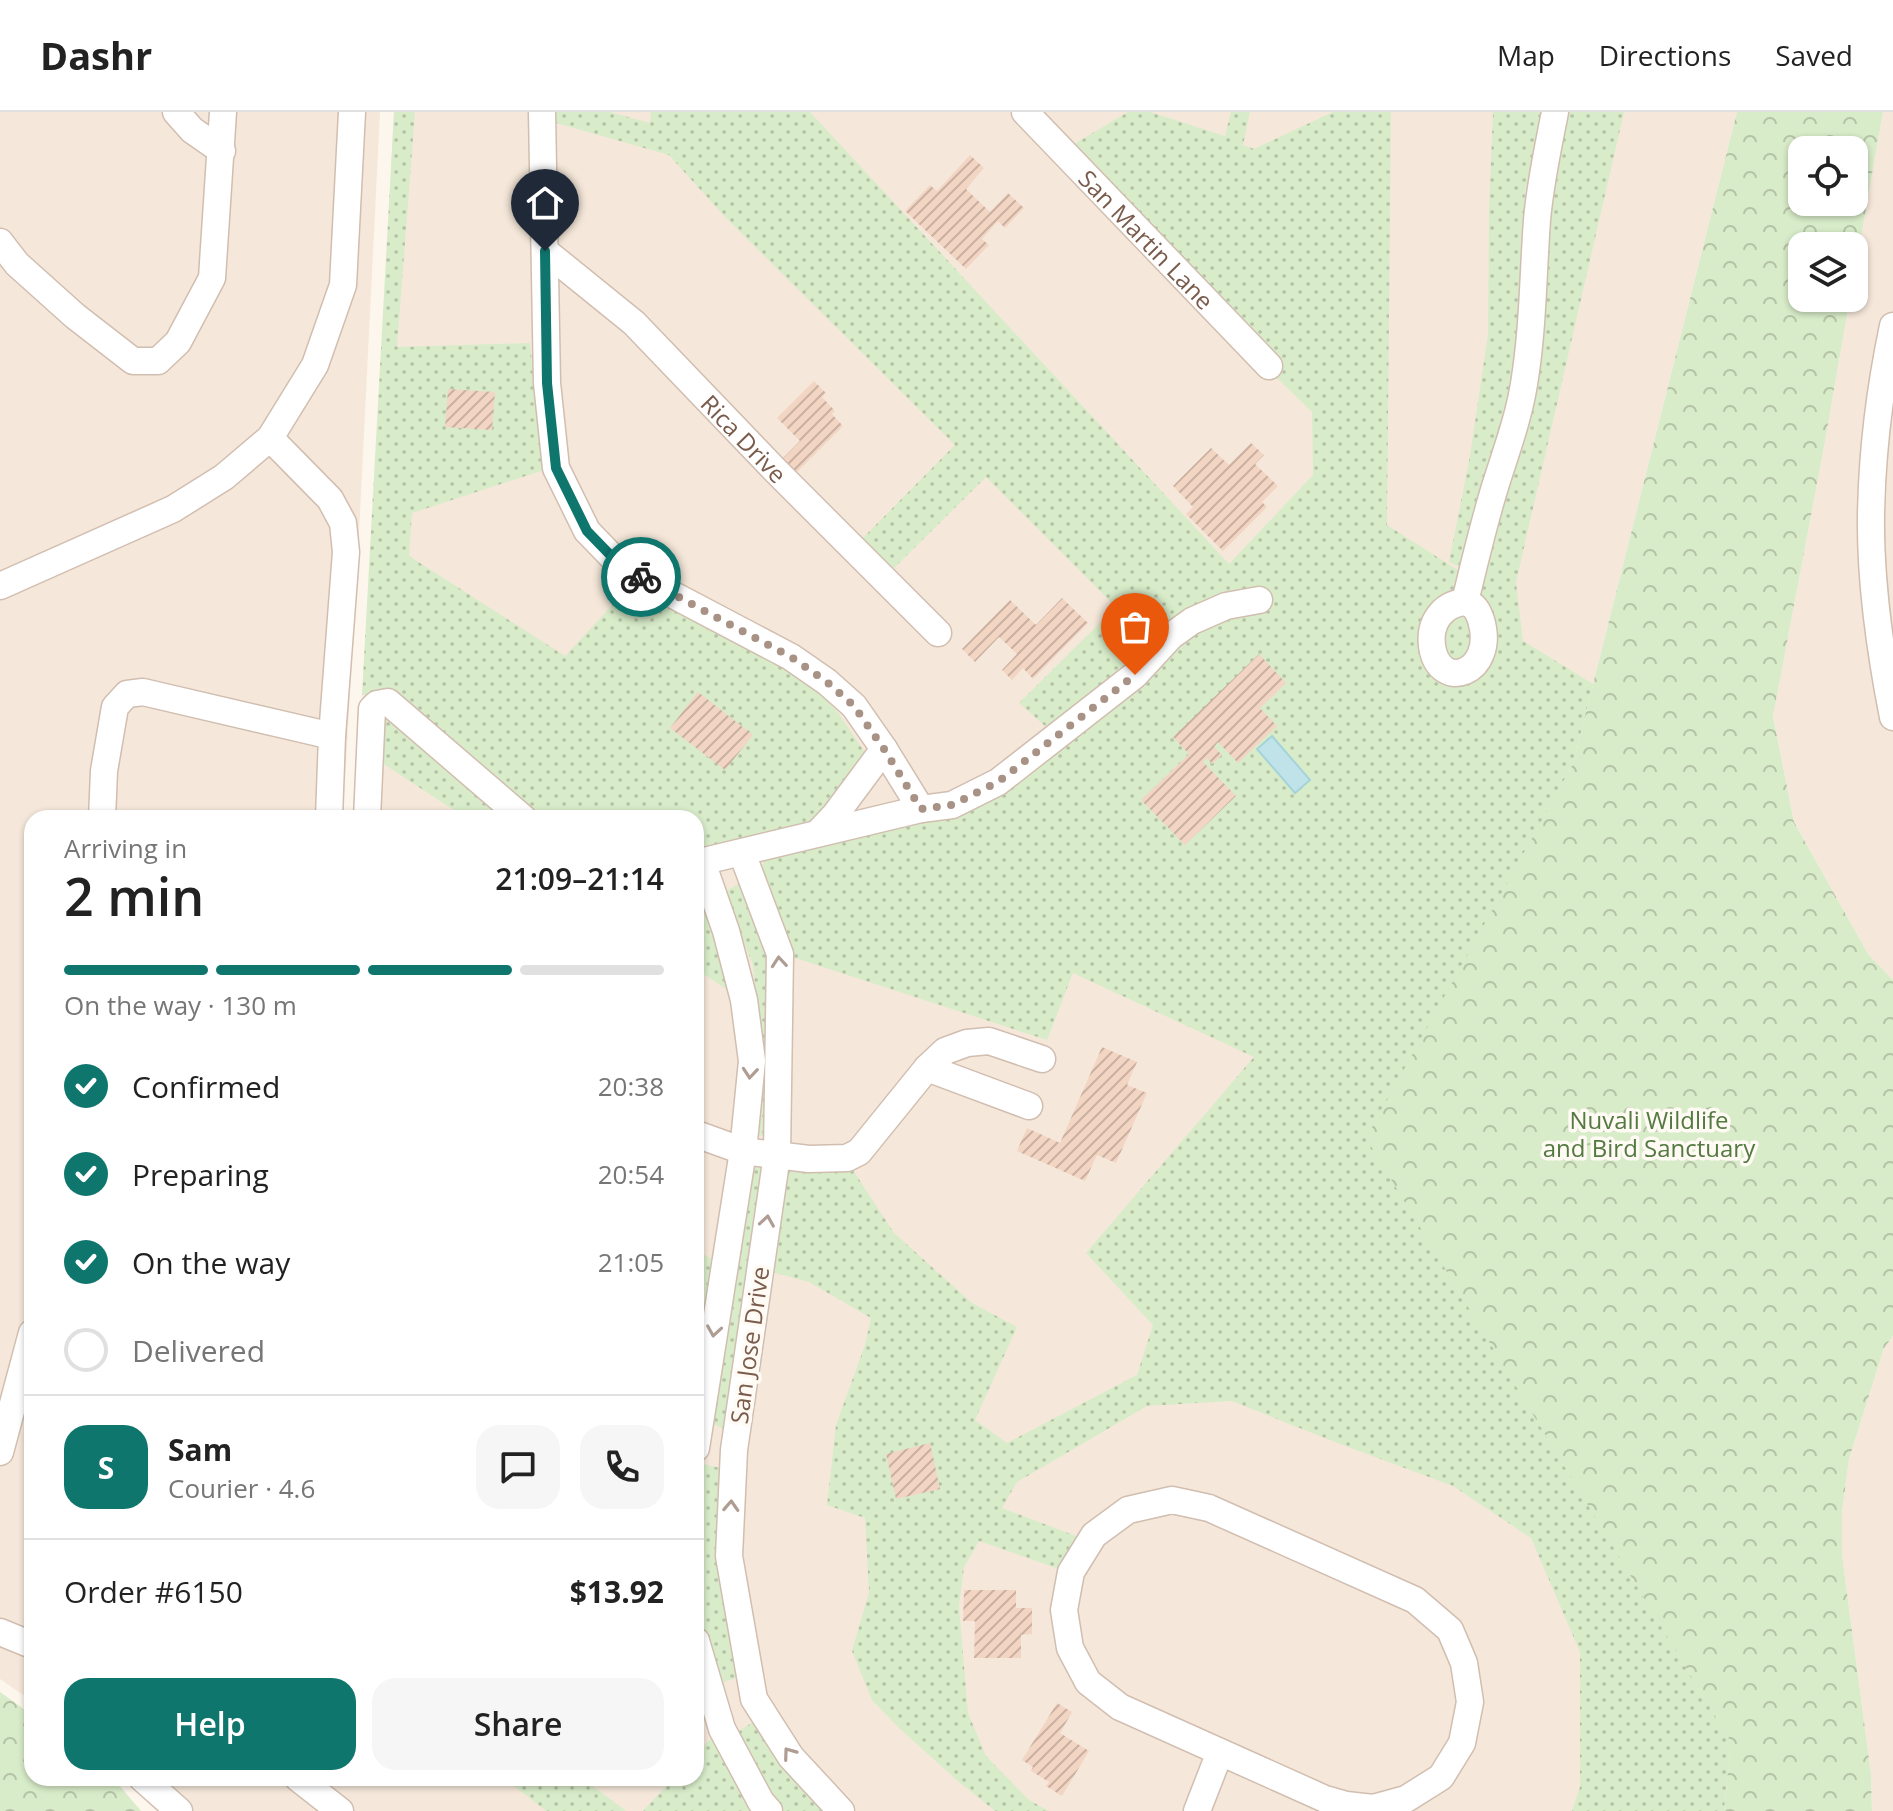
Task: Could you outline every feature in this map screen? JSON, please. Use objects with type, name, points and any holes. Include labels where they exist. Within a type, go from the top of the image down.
[{"type":"street","points":[[176,112],[192,130],[222,151]]},
{"type":"street","points":[[0,242],[17,264],[75,316],[133,361],[158,361],[178,342],[212,278],[223,112]]},
{"type":"street","points":[[0,586],[173,509],[224,477],[270,438],[315,365],[343,285],[352,112]]},
{"type":"street","points":[[542,112],[547,383],[556,468],[587,531],[618,563],[791,657],[827,682],[854,706],[921,809]]},
{"type":"street","name":"San Martin Lane","points":[[1025,112],[1269,366]]},
{"type":"street","points":[[1465,602],[1495,488],[1513,436],[1524,384],[1542,178],[1555,112]]},
{"type":"street","name":"Rica Drive","points":[[545,251],[634,323],[938,633]]},
{"type":"street","points":[[1893,326],[1877,421],[1871,515],[1872,569],[1883,666],[1893,717]]},
{"type":"street","points":[[270,438],[330,499],[343,523],[346,552],[329,810]]},
{"type":"street","points":[[704,861],[819,832],[952,805],[998,782],[1135,675],[1171,636],[1192,621],[1226,606],[1259,600]]},
{"type":"street","points":[[102,810],[104,771],[115,707],[127,694],[143,692],[332,736]]},
{"type":"street","points":[[367,810],[372,709],[377,704],[388,702],[514,810]]},
{"type":"street","points":[[819,832],[884,749]]},
{"type":"street","name":"San Jose Drive","points":[[742,853],[780,954],[777,1155],[734,1450],[729,1556],[754,1699],[791,1757],[841,1811]]},
{"type":"street","name":"San Jose Drive","points":[[704,875],[726,931],[744,1000],[752,1061],[743,1151],[704,1390]]},
{"type":"street","points":[[704,1137],[743,1151],[809,1159],[847,1158],[859,1152],[927,1068],[945,1051],[967,1043],[989,1041],[1042,1059]]},
{"type":"street","points":[[927,1068],[1029,1106]]},
{"type":"street","points":[[0,1452],[24,1363]]},
{"type":"street","points":[[704,1441],[734,1450]]},
{"type":"street","points":[[1172,1500],[1209,1508],[1415,1600],[1450,1630],[1464,1663],[1470,1702],[1462,1743],[1441,1777],[1406,1799],[1373,1808],[1352,1808],[1220,1752],[1120,1707],[1088,1682],[1070,1648],[1064,1610],[1071,1572],[1094,1535],[1128,1510],[1172,1500]]},
{"type":"street","points":[[0,1632],[24,1642]]},
{"type":"street","points":[[754,1699],[706,1710],[722,1729],[761,1802],[769,1811]]},
{"type":"street","points":[[1197,1811],[1220,1752]]},
{"type":"street","points":[[151,1786],[179,1811]]},
{"type":"street","points":[[308,1786],[340,1811]]},
{"type":"shaded area","points":[[0,112],[380,112],[343,810],[24,810],[24,1696],[0,1679]]},
{"type":"shaded area","points":[[394,112],[1737,112],[1573,764],[1367,1138],[1731,1742],[1724,1811],[166,1811],[139,1786],[704,1786],[704,810],[355,810],[372,550]]},
{"type":"shaded area","points":[[1883,112],[1893,112],[1893,980],[1868,954],[1794,822],[1773,715],[1848,312],[1868,312],[1868,232],[1862,232],[1865,216],[1868,216],[1868,197]]},
{"type":"shaded area","points":[[1893,1336],[1893,1811],[1872,1811],[1871,1774],[1842,1555],[1842,1512],[1849,1459],[1884,1348]]},
{"type":"green space","points":[[394,112],[415,112],[397,347],[530,343],[544,470],[412,513],[409,556],[565,656],[631,585],[793,674],[818,691],[839,714],[866,754],[816,823],[744,838],[704,852],[704,810],[529,810],[389,698],[362,695]]},
{"type":"green space","points":[[549,112],[610,112],[650,123],[651,112],[810,112],[1229,564],[1313,475],[1312,412],[1274,375],[1071,146],[1128,112],[1150,112],[1225,136],[1231,112],[1250,112],[1243,145],[1254,149],[1333,112],[1391,112],[1387,525],[1456,569],[1482,577],[1536,384],[1546,316],[1544,262],[1554,171],[1568,112],[1624,112],[1516,582],[1523,641],[1593,684],[1573,764],[1367,1138],[1731,1742],[1724,1811],[1572,1811],[1580,1787],[1580,1652],[1531,1538],[1453,1486],[1232,1401],[1147,1406],[1017,1482],[1002,1508],[1084,1539],[1068,1572],[979,1541],[964,1567],[959,1606],[968,1713],[986,1756],[1029,1800],[1049,1811],[995,1811],[899,1728],[872,1700],[852,1651],[869,1592],[865,1518],[827,1505],[836,1425],[865,1345],[871,1318],[809,1282],[768,1271],[782,1171],[801,1162],[845,1158],[894,1233],[972,1303],[1017,1327],[975,1420],[1007,1443],[1137,1375],[1153,1325],[1086,1253],[1254,1057],[1073,973],[1047,1040],[783,954],[754,875],[769,856],[957,809],[1062,741],[1019,703],[1116,607],[986,477],[889,573],[859,542],[955,445],[725,217],[669,155],[549,121]]},
{"type":"green space","points":[[1493,112],[1545,112],[1525,191],[1521,322],[1506,413],[1473,516],[1464,569],[1449,562],[1470,456],[1488,334]]},
{"type":"green space","name":"Nuvali Wildlife and Bird Sanctuary","points":[[1737,112],[1883,112],[1868,197],[1868,136],[1788,136],[1788,216],[1865,216],[1862,232],[1788,232],[1788,312],[1848,312],[1773,716],[1794,822],[1868,954],[1893,980],[1893,1336],[1884,1348],[1849,1459],[1842,1512],[1842,1555],[1871,1774],[1872,1811],[1724,1811],[1731,1742],[1366,1138],[1573,764]]},
{"type":"green space","points":[[381,711],[505,810],[454,810],[376,759]]},
{"type":"green space","points":[[742,882],[771,958],[770,1136],[754,1136],[763,1071],[753,965],[724,892]]},
{"type":"green space","points":[[704,894],[731,992],[704,974]]},
{"type":"green space","points":[[750,1162],[767,1166],[730,1432],[707,1421]]},
{"type":"green space","points":[[704,1255],[715,1261],[709,1317],[704,1313]]},
{"type":"green space","points":[[704,1464],[724,1469],[739,1677],[718,1684],[704,1628]]},
{"type":"green space","points":[[0,1692],[24,1709],[24,1786],[120,1786],[141,1811],[0,1811]]},
{"type":"green space","points":[[756,1720],[829,1811],[784,1811],[764,1786],[739,1731]]},
{"type":"green space","points":[[716,1733],[758,1811],[643,1811],[666,1786],[704,1786],[704,1746]]},
{"type":"green space","points":[[514,1786],[593,1786],[626,1811],[546,1811]]},
{"type":"water","points":[[1272,736],[1310,780],[1295,793],[1257,749]]},
{"type":"building","points":[[970,155],[984,168],[966,189],[990,212],[1008,193],[1024,208],[1005,228],[998,221],[982,239],[989,245],[966,269],[905,211],[930,185],[937,191]]},
{"type":"building","points":[[814,381],[826,393],[822,397],[843,426],[796,473],[782,459],[800,441],[777,418]]},
{"type":"building","points":[[448,389],[495,392],[492,430],[445,427]]},
{"type":"building","points":[[1251,443],[1264,455],[1255,464],[1278,486],[1262,502],[1267,507],[1223,551],[1186,514],[1193,507],[1173,486],[1211,448],[1229,465]]},
{"type":"building","points":[[1062,598],[1088,623],[1033,679],[1023,668],[1012,680],[1002,670],[1017,654],[999,637],[975,662],[962,649],[1010,600],[1036,625]]},
{"type":"building","points":[[1259,654],[1286,683],[1260,708],[1277,726],[1238,763],[1218,742],[1214,747],[1222,755],[1212,764],[1207,758],[1203,762],[1236,796],[1185,845],[1141,800],[1189,754],[1173,737]]},
{"type":"building","points":[[698,692],[753,735],[725,770],[670,728]]},
{"type":"building","points":[[1102,1047],[1137,1062],[1127,1085],[1147,1093],[1116,1163],[1097,1155],[1085,1181],[1017,1151],[1027,1128],[1060,1143]]},
{"type":"building","points":[[930,1443],[940,1489],[896,1499],[886,1454]]},
{"type":"building","points":[[964,1590],[1016,1590],[1016,1608],[1032,1608],[1032,1634],[1021,1635],[1021,1658],[974,1658],[975,1621],[963,1621]]},
{"type":"building","points":[[1057,1703],[1072,1712],[1060,1733],[1089,1751],[1062,1796],[1046,1786],[1049,1782],[1031,1771],[1033,1767],[1022,1760]]},
{"type":"way so far","points":[[641,577],[791,657],[827,682],[854,706],[921,809],[952,805],[998,782],[1135,675]]},
{"type":"route","points":[[545,251],[547,383],[556,468],[587,531],[618,563],[641,577]]}]
